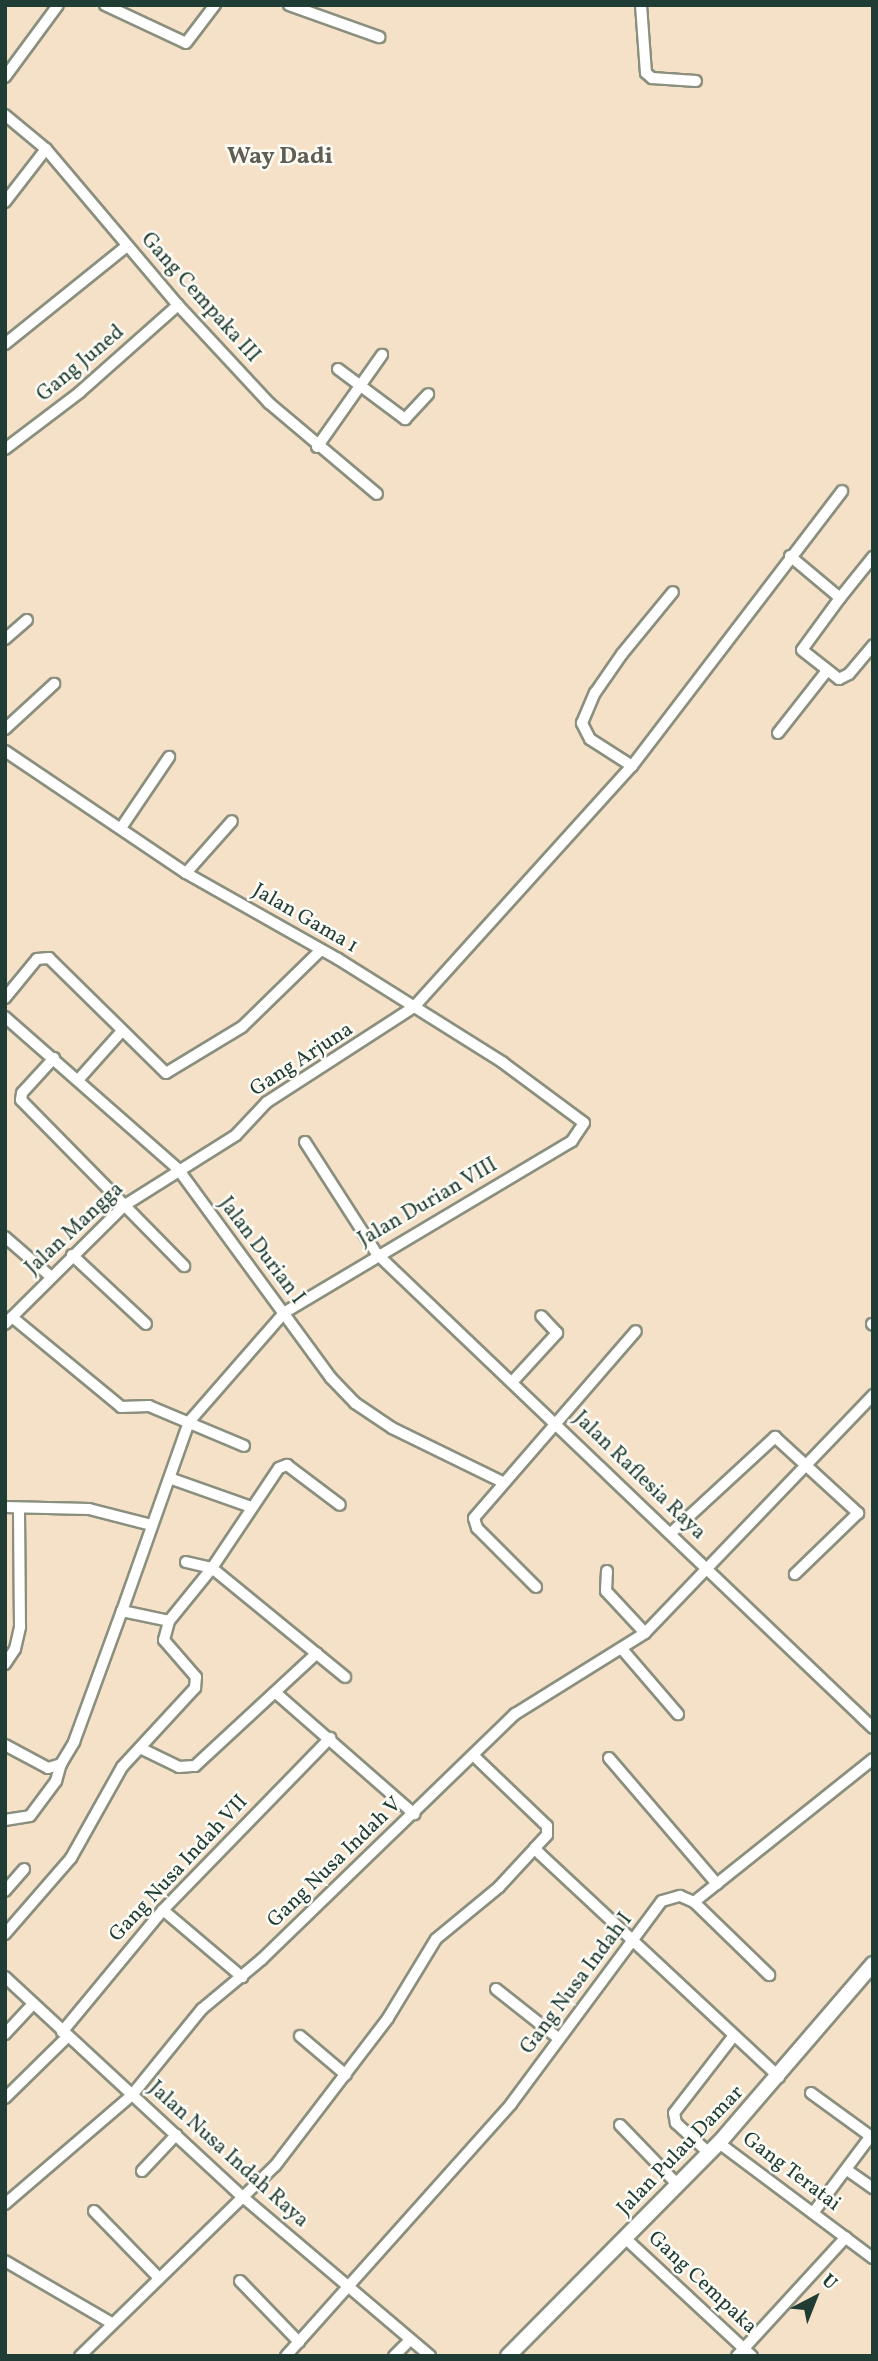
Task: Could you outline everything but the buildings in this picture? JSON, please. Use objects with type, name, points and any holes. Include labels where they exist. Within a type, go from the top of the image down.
[{"type":"street","points":[[5,77],[58,5]]},
{"type":"street","points":[[105,5],[186,43],[215,5]]},
{"type":"street","points":[[289,5],[379,37]]},
{"type":"street","points":[[641,5],[646,73],[652,78],[696,81]]},
{"type":"street","name":"Gang Cempaka III","points":[[5,115],[46,149],[178,305],[250,383],[317,447],[377,494]]},
{"type":"street","points":[[5,201],[46,149]]},
{"type":"street","points":[[5,344],[127,246]]},
{"type":"street","name":"Gang Juned","points":[[5,449],[80,392],[178,305]]},
{"type":"street","points":[[317,447],[382,355]]},
{"type":"street","points":[[338,369],[359,388],[405,419],[428,394]]},
{"type":"street","name":"Gang Arjuna","points":[[178,1169],[236,1135],[267,1102],[414,1007],[632,766],[842,491]]},
{"type":"street","points":[[790,556],[840,598]]},
{"type":"street","points":[[873,557],[802,650],[826,672],[839,679],[849,674],[873,645]]},
{"type":"street","points":[[632,766],[590,739],[582,723],[595,693],[622,654],[673,593]]},
{"type":"street","points":[[5,639],[27,620]]},
{"type":"street","points":[[778,733],[826,672]]},
{"type":"street","points":[[5,729],[54,684]]},
{"type":"street","name":"Jalan Gama 1","points":[[5,751],[186,873],[321,950],[502,1062],[584,1123]]},
{"type":"street","points":[[121,828],[169,757]]},
{"type":"street","points":[[186,873],[232,821]]},
{"type":"street","points":[[5,998],[44,957],[159,1069],[170,1072],[242,1027],[321,950]]},
{"type":"street","name":"Jalan Durian I","points":[[5,1017],[79,1079],[178,1169],[331,1378],[355,1403],[392,1428],[502,1482]]},
{"type":"street","points":[[79,1079],[121,1032]]},
{"type":"street","points":[[54,1058],[22,1093],[21,1100],[184,1266]]},
{"type":"street","name":"Jalan Durian VIII","points":[[189,1422],[284,1313],[377,1254],[572,1141],[584,1123]]},
{"type":"street","name":"Jalan Raflesia Raya","points":[[305,1142],[377,1254],[513,1380],[873,1728]]},
{"type":"street","name":"Jalan Mangga","points":[[9,1320],[50,1276],[125,1205],[178,1169]]},
{"type":"street","points":[[5,1237],[50,1276]]},
{"type":"street","points":[[72,1255],[146,1324]]},
{"type":"street","points":[[513,1380],[557,1333],[541,1316]]},
{"type":"street","points":[[9,1320],[121,1407],[149,1406],[244,1446]]},
{"type":"street","points":[[536,1587],[474,1523],[476,1513],[636,1331]]},
{"type":"street","name":"Gang Nusa Indah V","points":[[5,2204],[132,2095],[186,2026],[242,1977],[414,1814],[515,1714],[645,1633],[808,1467],[873,1395]]},
{"type":"street","points":[[5,1820],[30,1816],[55,1781],[74,1742],[152,1525],[172,1479],[189,1422]]},
{"type":"street","points":[[671,1533],[772,1438],[858,1513],[795,1574]]},
{"type":"street","points":[[5,1934],[71,1858],[122,1767],[197,1680],[166,1645],[169,1621],[212,1568],[251,1507],[284,1465],[340,1505]]},
{"type":"street","points":[[172,1479],[251,1507]]},
{"type":"street","points":[[5,1507],[89,1510],[152,1525]]},
{"type":"street","points":[[5,1664],[15,1650],[20,1627],[19,1509]]},
{"type":"street","points":[[186,1562],[212,1568],[345,1677]]},
{"type":"street","points":[[607,1572],[606,1591],[645,1633]]},
{"type":"street","points":[[122,1611],[169,1621]]},
{"type":"street","points":[[622,1649],[678,1714]]},
{"type":"street","points":[[140,1748],[179,1767],[195,1766],[317,1653]]},
{"type":"street","points":[[276,1693],[414,1814]]},
{"type":"street","name":"Gang Nusa Indah VII","points":[[5,2098],[65,2034],[163,1910],[330,1738]]},
{"type":"street","points":[[5,1745],[48,1768],[61,1764]]},
{"type":"street","points":[[80,2356],[110,2322],[244,2198],[346,2075],[436,1938],[499,1887],[549,1830],[474,1756]]},
{"type":"street","points":[[609,1758],[717,1884]]},
{"type":"street","points":[[769,1975],[694,1902],[873,1759]]},
{"type":"street","points":[[535,1848],[635,1944],[730,2027],[732,2038],[779,2077]]},
{"type":"street","points":[[5,1891],[24,1869]]},
{"type":"street","name":"Gang Nusa Indah I","points":[[286,2356],[511,2104],[558,2038],[635,1944],[662,1901],[680,1896],[694,1902]]},
{"type":"street","points":[[163,1910],[242,1977]]},
{"type":"street","name":"Jalan Pulau Damar","points":[[508,2356],[714,2148],[779,2077],[873,1964]]},
{"type":"street","name":"Jalan Nusa Indah Raya","points":[[5,1977],[244,2198],[430,2356]]},
{"type":"street","points":[[496,1989],[558,2038]]},
{"type":"street","points":[[5,2034],[33,2004]]},
{"type":"street","points":[[300,2036],[346,2075]]},
{"type":"street","name":"Gang Teratai","points":[[732,2038],[675,2110],[673,2118],[813,2213],[873,2258]]},
{"type":"street","points":[[811,2093],[871,2138],[813,2213]]},
{"type":"street","points":[[620,2124],[678,2185]]},
{"type":"street","points":[[142,2171],[176,2136]]},
{"type":"street","points":[[846,2170],[873,2188]]},
{"type":"street","points":[[94,2211],[158,2277]]},
{"type":"street","points":[[744,2353],[846,2237]]},
{"type":"street","name":"Gang Cempaka","points":[[626,2239],[744,2353]]},
{"type":"street","points":[[5,2261],[110,2322]]},
{"type":"street","points":[[240,2281],[299,2342]]},
{"type":"street","points":[[394,2356],[410,2340]]},
{"type":"district","name":"Way Dadi","points":[[280,158]]}]
